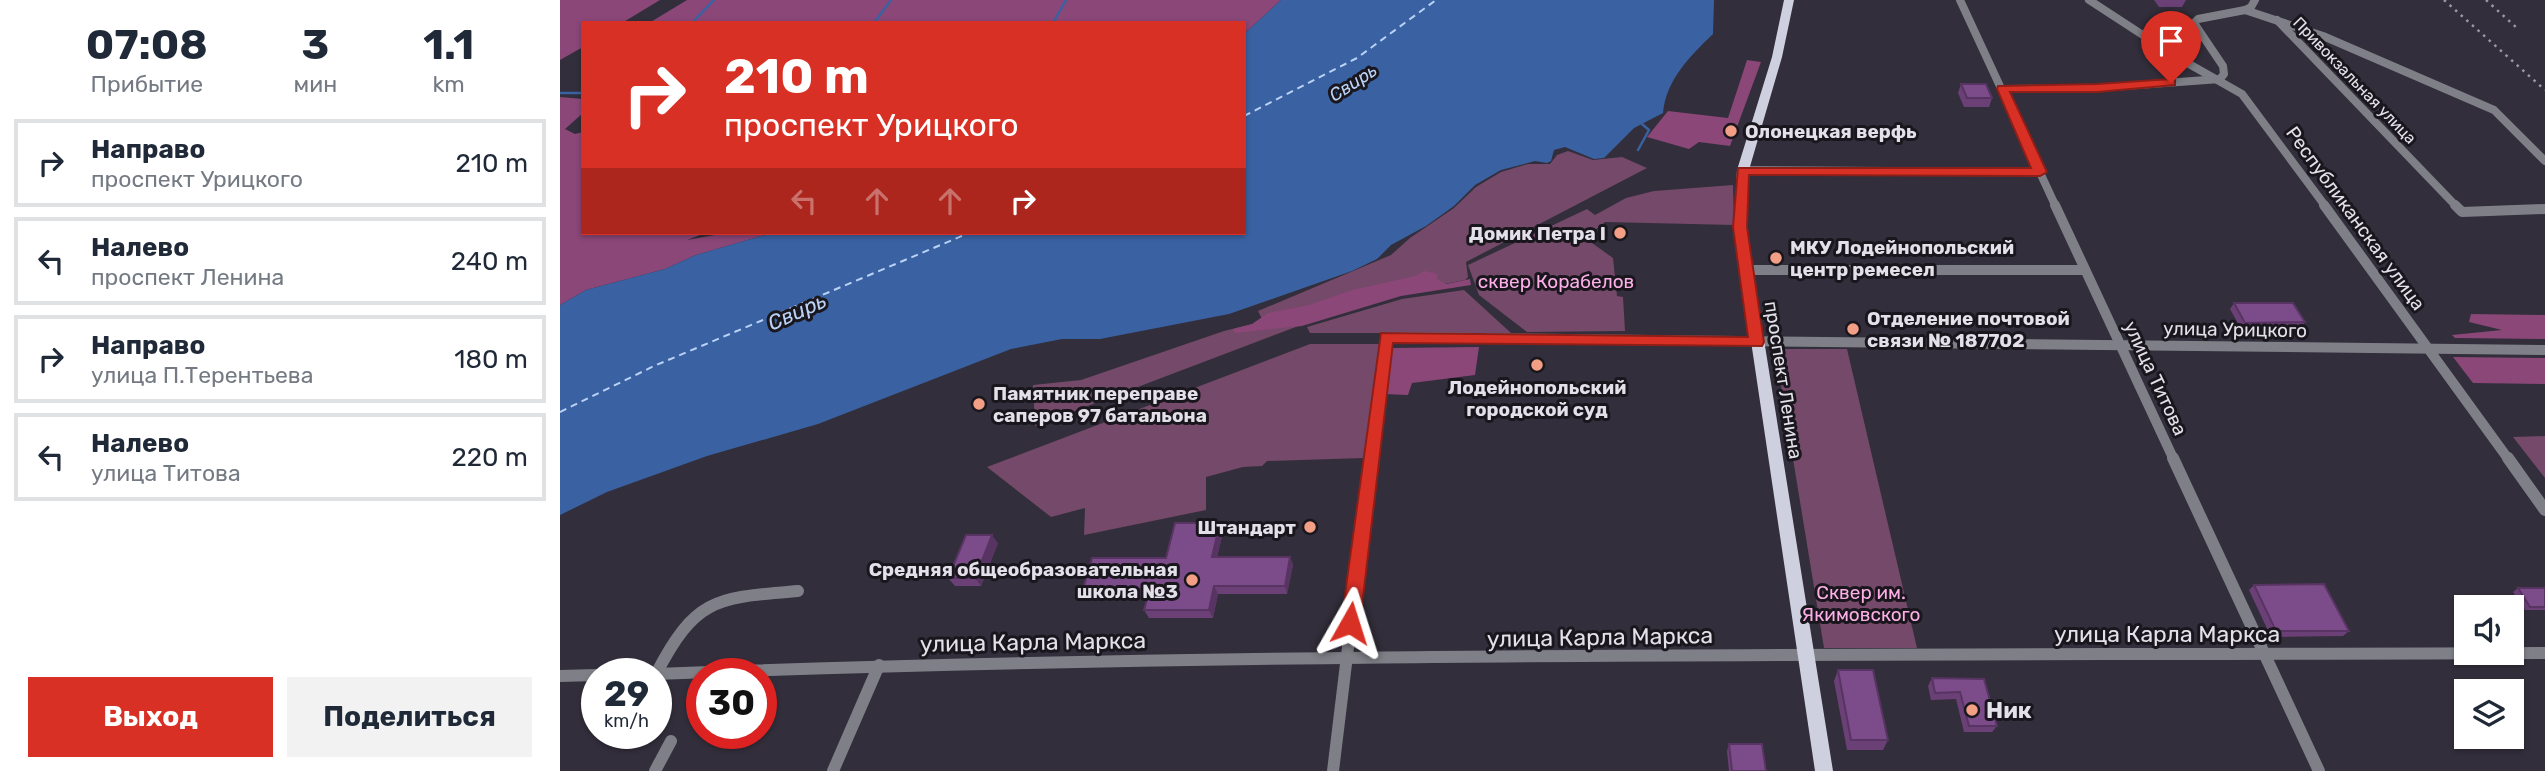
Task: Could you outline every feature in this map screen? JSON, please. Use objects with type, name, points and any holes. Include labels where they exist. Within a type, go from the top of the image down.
[{"type":"main road","name":"проспект Ленина","points":[[1789,0],[1777,57],[1743,170],[1740,227],[1824,771]]},
{"type":"street","name":"улица Титова","points":[[1960,0],[2319,771]]},
{"type":"street","name":"Республиканская улица","points":[[2089,0],[2175,56],[2232,86],[2250,104],[2545,510]]},
{"type":"street","points":[[2003,89],[2097,88],[2220,79],[2224,74],[2223,66],[2194,23],[2198,19],[2245,10],[2251,7],[2255,0]]},
{"type":"street","points":[[2245,10],[2275,18]]},
{"type":"street","name":"Привокзальная улица","points":[[2275,18],[2453,90],[2494,110],[2545,161]]},
{"type":"street","name":"Привокзальная улица","points":[[2275,18],[2462,212],[2545,209]]},
{"type":"street","points":[[1743,170],[2040,172]]},
{"type":"street","points":[[1746,270],[2085,270]]},
{"type":"street","name":"улица Урицкого","points":[[1346,659],[1386,337],[2545,350]]},
{"type":"street","points":[[665,658],[682,627],[696,612],[714,601],[798,591]]},
{"type":"street","name":"улица Карла Маркса","points":[[672,673],[878,665],[1346,659],[2545,653]]},
{"type":"street","points":[[1333,771],[1346,659]]},
{"type":"street","points":[[833,771],[878,665]]},
{"type":"street","points":[[560,676],[581,675]]},
{"type":"street","points":[[654,771],[666,749]]},
{"type":"green space","points":[[1568,151],[1593,160],[1622,157],[1647,168],[1466,262],[1468,277],[1465,280],[1262,319],[1258,311],[1391,255],[1410,238],[1454,208],[1476,187],[1501,172],[1528,164],[1550,164],[1557,155]]},
{"type":"green space","name":"сквер Корабелов","points":[[1733,185],[1734,225],[1605,222],[1585,238],[1613,258],[1617,296],[1623,297],[1625,331],[1527,332],[1479,295],[1468,265],[1587,209],[1595,215],[1626,198],[1654,191]]},
{"type":"green space","points":[[1464,290],[1511,333],[1310,333],[1307,327],[1402,299]]},
{"type":"green space","points":[[1277,318],[1301,325],[1035,426],[1033,385],[1081,380],[1224,331]]},
{"type":"green space","points":[[1310,344],[1379,344],[1364,458],[1267,461],[1262,466],[1243,467],[1206,477],[1206,510],[1084,535],[1085,508],[1051,517],[987,467]]},
{"type":"green space","name":"Сквер им. Якимовского","points":[[1775,349],[1847,349],[1917,648],[1824,648]]},
{"type":"green space","points":[[2545,436],[2545,478],[2513,437]]},
{"type":"shaded area","points":[[560,0],[660,0],[625,21],[581,21],[581,48],[560,60]]},
{"type":"shaded area","points":[[687,0],[1281,0],[1246,32],[1246,21],[652,21]]},
{"type":"shaded area","points":[[1747,60],[1761,62],[1730,146],[1699,142],[1689,149],[1647,137],[1668,111],[1728,118]]},
{"type":"shaded area","points":[[560,97],[581,99],[581,115],[565,129],[575,134],[581,132],[581,235],[700,235],[687,240],[715,235],[765,235],[696,255],[665,269],[586,290],[560,305]]},
{"type":"shaded area","points":[[1425,271],[1438,274],[1437,279],[1446,284],[1470,279],[1471,285],[1401,296],[1302,326],[1235,333],[1233,329],[1252,324],[1268,313],[1309,305],[1352,290],[1415,276]]},
{"type":"shaded area","points":[[2471,314],[2545,315],[2545,339],[2455,338],[2452,335],[2502,330],[2469,322]]},
{"type":"shaded area","points":[[1479,347],[1475,375],[1412,383],[1408,395],[1383,394],[1391,348]]},
{"type":"shaded area","points":[[2453,357],[2545,358],[2545,384],[2473,383]]},
{"type":"water","name":"Свирь","points":[[1281,0],[1714,0],[1713,34],[1680,69],[1669,90],[1663,113],[1634,128],[1604,158],[1594,159],[1565,147],[1554,150],[1551,161],[1547,163],[1535,161],[1501,170],[1475,185],[1454,206],[1426,226],[1391,245],[1377,259],[1352,271],[1229,314],[1100,339],[1062,339],[1011,349],[818,424],[707,456],[607,492],[560,515],[560,305],[586,290],[665,269],[696,255],[765,235],[1246,235],[1246,32]]},
{"type":"building","points":[[1961,84],[1986,84],[1992,98],[1967,98]]},
{"type":"building","points":[[2234,303],[2293,303],[2305,322],[2245,323]]},
{"type":"building","name":"Средняя общеобразовательная школа №3","points":[[1175,523],[1220,523],[1212,557],[1290,557],[1285,586],[1214,586],[1209,610],[1144,610],[1150,589],[1083,589],[1092,558],[1166,558]]},
{"type":"building","points":[[966,535],[992,535],[975,578],[948,578]]},
{"type":"building","points":[[2324,584],[2349,631],[2276,631],[2254,585]]},
{"type":"building","points":[[2518,588],[2545,588],[2545,607],[2530,607]]},
{"type":"building","points":[[1838,670],[1873,670],[1888,740],[1851,740]]},
{"type":"building","points":[[1932,678],[1984,679],[1997,726],[1969,726],[1960,692],[1935,693]]},
{"type":"building","points":[[1729,744],[1762,744],[1766,771],[1732,771]]},
{"type":"waterway","points":[[694,21],[714,0]]},
{"type":"waterway","points":[[875,21],[891,0]]},
{"type":"waterway","points":[[1054,21],[1066,0]]},
{"type":"waterway","points":[[560,93],[581,93]]},
{"type":"waterway","points":[[1638,150],[1649,130],[1642,124]]},
{"type":"ferry route","points":[[1246,115],[1357,58],[1436,0]]},
{"type":"ferry route","points":[[560,412],[654,366],[964,235]]},
{"type":"railway","points":[[2444,0],[2545,90]]},
{"type":"railway","points":[[2486,0],[2517,28]]},
{"type":"place","name":"Олонецкая верфь","points":[[1731,131]]},
{"type":"place","name":"Домик Петра I","points":[[1620,233]]},
{"type":"place","name":"МКУ Лодейнопольский центр ремесел","points":[[1776,258]]},
{"type":"place","name":"Отделение почтовой связи № 187702","points":[[1853,329]]},
{"type":"place","name":"Лодейнопольский городской суд","points":[[1537,365]]},
{"type":"place","name":"Памятник переправе саперов 97 батальона","points":[[979,404]]},
{"type":"place","name":"Штандарт","points":[[1310,527]]},
{"type":"place","name":"Средняя общеобразовательная школа №3","points":[[1192,580]]},
{"type":"place","name":"Ник","points":[[1972,710]]},
{"type":"route","points":[[1350,623],[1386,337],[1756,342],[1740,227],[1743,170],[2040,172],[2003,89],[2097,88],[2171,83]]}]
